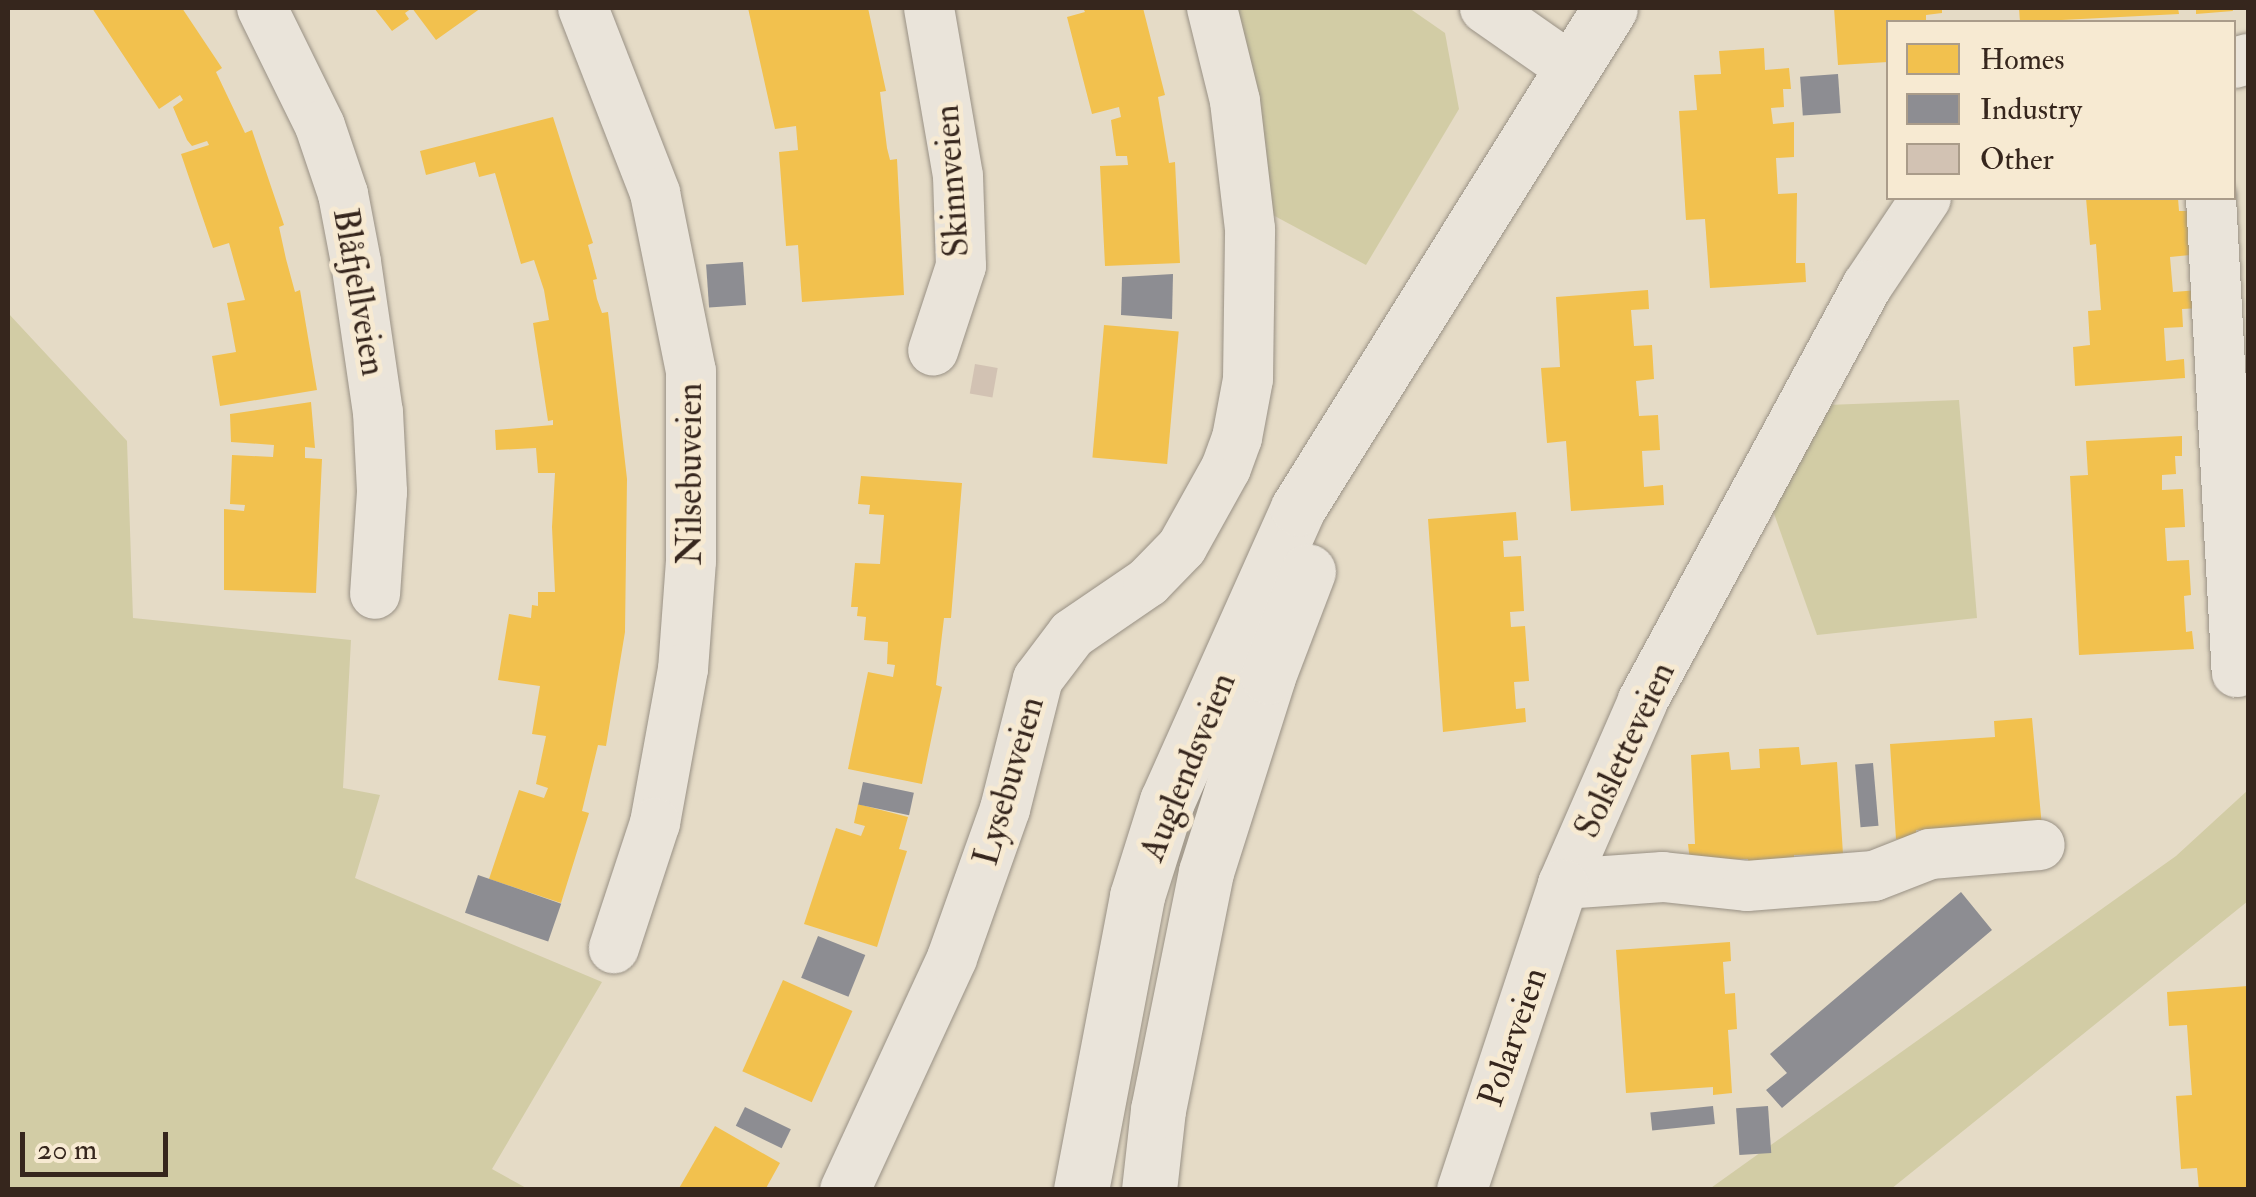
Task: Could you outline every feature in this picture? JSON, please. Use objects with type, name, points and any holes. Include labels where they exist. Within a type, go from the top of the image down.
[{"type":"main road","name":"Auglendsveien","points":[[1081,1190],[1137,896],[1167,800],[1298,508],[1384,377],[1610,8]]},
{"type":"main road","name":"Auglendsveien","points":[[1149,1190],[1158,1110],[1218,828],[1268,676],[1384,377]]},
{"type":"street","name":"Blåfjellveien","points":[[262,8],[320,126],[342,194],[356,262],[378,412],[382,492],[375,594]]},
{"type":"street","name":"Nilsebuveien","points":[[583,8],[655,193],[691,371],[691,561],[683,669],[654,823],[614,948]]},
{"type":"street","name":"Skinnveien","points":[[929,8],[956,159],[961,266],[933,351]]},
{"type":"street","name":"Lysebuveien","points":[[845,1190],[952,958],[1004,808],[1038,679],[1072,634],[1148,582],[1182,547],[1226,468],[1237,438],[1248,379],[1250,229],[1235,101],[1212,8]]},
{"type":"street","points":[[1485,8],[1571,68]]},
{"type":"street","name":"Solsletteveien","points":[[1925,200],[1867,286],[1643,701],[1562,884],[1662,878],[1747,886],[1874,876],[1930,854],[2040,845]]},
{"type":"street","points":[[2211,200],[2238,672]]},
{"type":"street","name":"Polarveien","points":[[1462,1190],[1562,884]]},
{"type":"shaded area","points":[[1235,8],[1409,8],[1445,33],[1459,109],[1366,265],[1269,213]]},
{"type":"shaded area","points":[[8,313],[127,441],[133,618],[351,640],[343,788],[380,795],[355,878],[602,982],[492,1169],[528,1189],[8,1189]]},
{"type":"shaded area","points":[[1959,400],[1977,618],[1817,635],[1772,508],[1827,405]]},
{"type":"shaded area","points":[[2248,790],[2248,901],[1891,1189],[1708,1190],[2176,856]]},
{"type":"building: Homes","points":[[92,8],[182,8],[222,68],[216,72],[245,133],[252,130],[284,225],[279,227],[295,292],[300,290],[317,390],[220,406],[212,356],[236,352],[227,303],[245,300],[229,243],[213,248],[181,154],[209,145],[207,141],[192,146],[187,140],[173,107],[183,100],[180,95],[159,109]]},
{"type":"building: Homes","points":[[374,8],[412,8],[405,13],[409,19],[392,31]]},
{"type":"building: Homes","points":[[412,8],[481,8],[436,40]]},
{"type":"building: Homes","points":[[748,8],[868,8],[886,91],[880,92],[887,148],[890,160],[897,159],[904,295],[802,302],[798,245],[786,246],[779,152],[798,150],[796,126],[775,129]]},
{"type":"building: Homes","points":[[1083,8],[1143,8],[1165,95],[1158,97],[1169,163],[1175,162],[1180,263],[1105,266],[1100,166],[1128,165],[1127,156],[1116,156],[1111,120],[1121,117],[1119,107],[1092,114],[1067,17],[1085,12]]},
{"type":"building: Homes","points":[[1834,8],[1942,8],[1942,13],[1926,15],[1926,20],[1886,20],[1886,62],[1838,65]]},
{"type":"building: Homes","points":[[2019,8],[2178,8],[2179,14],[2060,20],[2020,20]]},
{"type":"building: Homes","points":[[2196,8],[2232,8],[2233,11],[2196,14]]},
{"type":"building: Homes","points":[[1764,48],[1765,70],[1789,68],[1791,89],[1783,89],[1784,107],[1771,108],[1773,124],[1794,122],[1794,157],[1776,158],[1778,194],[1797,193],[1796,263],[1805,263],[1806,282],[1710,288],[1705,219],[1686,220],[1679,111],[1697,110],[1694,75],[1721,74],[1719,51]]},
{"type":"building: Homes","points":[[553,117],[593,243],[588,245],[597,279],[593,280],[597,299],[602,313],[608,312],[627,479],[625,632],[606,746],[598,745],[582,811],[589,813],[561,903],[489,879],[519,790],[544,798],[548,788],[536,784],[546,736],[532,734],[540,686],[498,680],[509,614],[531,618],[532,605],[538,606],[538,592],[555,592],[555,473],[538,473],[536,448],[496,450],[495,430],[553,425],[553,420],[548,421],[533,323],[549,320],[544,290],[534,260],[521,264],[495,173],[479,177],[475,162],[426,175],[420,151]]},
{"type":"building: Homes","points":[[2086,200],[2178,200],[2179,211],[2190,211],[2190,255],[2170,257],[2173,292],[2199,290],[2200,308],[2182,309],[2183,327],[2164,328],[2166,361],[2184,359],[2185,378],[2075,386],[2073,347],[2090,345],[2088,311],[2101,310],[2096,244],[2090,245]]},
{"type":"building: Homes","points":[[1648,290],[1649,309],[1631,310],[1634,346],[1652,345],[1654,379],[1636,381],[1639,416],[1658,415],[1660,450],[1642,451],[1644,487],[1663,485],[1664,505],[1571,511],[1566,441],[1547,443],[1541,368],[1560,367],[1556,297]]},
{"type":"building: Homes","points":[[1104,325],[1179,332],[1167,464],[1092,457]]},
{"type":"building: Homes","points":[[311,402],[315,448],[305,447],[305,458],[322,459],[316,593],[224,590],[224,509],[244,511],[245,505],[230,504],[232,455],[273,457],[274,445],[231,442],[230,414]]},
{"type":"building: Homes","points":[[2182,436],[2182,456],[2175,456],[2176,474],[2162,475],[2162,490],[2183,489],[2185,527],[2165,528],[2167,561],[2189,560],[2191,595],[2184,596],[2186,632],[2192,631],[2194,649],[2079,655],[2070,476],[2088,475],[2086,441]]},
{"type":"building: Homes","points":[[861,476],[962,483],[951,618],[944,618],[936,685],[942,687],[922,784],[848,769],[868,672],[893,677],[895,665],[887,664],[888,642],[864,640],[866,617],[857,616],[858,607],[851,607],[855,563],[880,564],[884,515],[869,514],[870,505],[858,504]]},
{"type":"building: Homes","points":[[1516,512],[1518,540],[1503,541],[1504,557],[1521,556],[1524,611],[1510,612],[1511,627],[1525,626],[1529,681],[1514,682],[1516,709],[1525,708],[1526,722],[1443,732],[1428,519]]},
{"type":"building: Homes","points":[[2032,718],[2042,827],[1916,830],[1917,837],[1896,839],[1890,744],[1995,737],[1994,721]]},
{"type":"building: Homes","points":[[1799,747],[1801,765],[1837,762],[1843,854],[1794,855],[1794,863],[1749,866],[1748,859],[1690,861],[1688,844],[1695,844],[1691,755],[1729,752],[1731,770],[1760,768],[1759,749]]},
{"type":"building: Homes","points":[[858,804],[908,817],[899,849],[907,851],[877,947],[804,924],[836,828],[861,836],[865,826],[854,823]]},
{"type":"building: Homes","points":[[1730,942],[1731,961],[1723,962],[1725,994],[1735,993],[1737,1029],[1728,1030],[1732,1093],[1713,1095],[1713,1087],[1626,1093],[1616,950]]},
{"type":"building: Homes","points":[[783,980],[852,1011],[812,1102],[742,1071]]},
{"type":"building: Homes","points":[[2248,986],[2248,1190],[2199,1190],[2197,1168],[2181,1169],[2176,1096],[2192,1095],[2187,1025],[2169,1026],[2167,992]]},
{"type":"building: Homes","points":[[715,1126],[780,1163],[765,1190],[678,1190]]},
{"type":"building: Industry","points":[[1838,74],[1841,113],[1803,116],[1800,77]]},
{"type":"building: Industry","points":[[743,262],[746,305],[709,307],[706,265]]},
{"type":"building: Industry","points":[[1173,274],[1172,319],[1121,315],[1122,277]]},
{"type":"building: Industry","points":[[1873,763],[1878,826],[1861,827],[1855,765]]},
{"type":"building: Industry","points":[[863,782],[914,793],[909,815],[858,804]]},
{"type":"building: Industry","points":[[478,875],[561,904],[548,941],[465,913]]},
{"type":"building: Industry","points":[[1961,892],[1992,930],[1782,1108],[1766,1090],[1787,1073],[1770,1054]]},
{"type":"building: Industry","points":[[818,936],[865,955],[848,997],[801,978]]},
{"type":"building: Industry","points":[[1713,1106],[1715,1124],[1652,1130],[1650,1113]]},
{"type":"building: Industry","points":[[1768,1106],[1771,1153],[1739,1155],[1736,1108]]},
{"type":"building: Industry","points":[[745,1107],[791,1129],[782,1148],[736,1126]]},
{"type":"building: Other","points":[[975,364],[998,368],[992,398],[970,394]]}]
